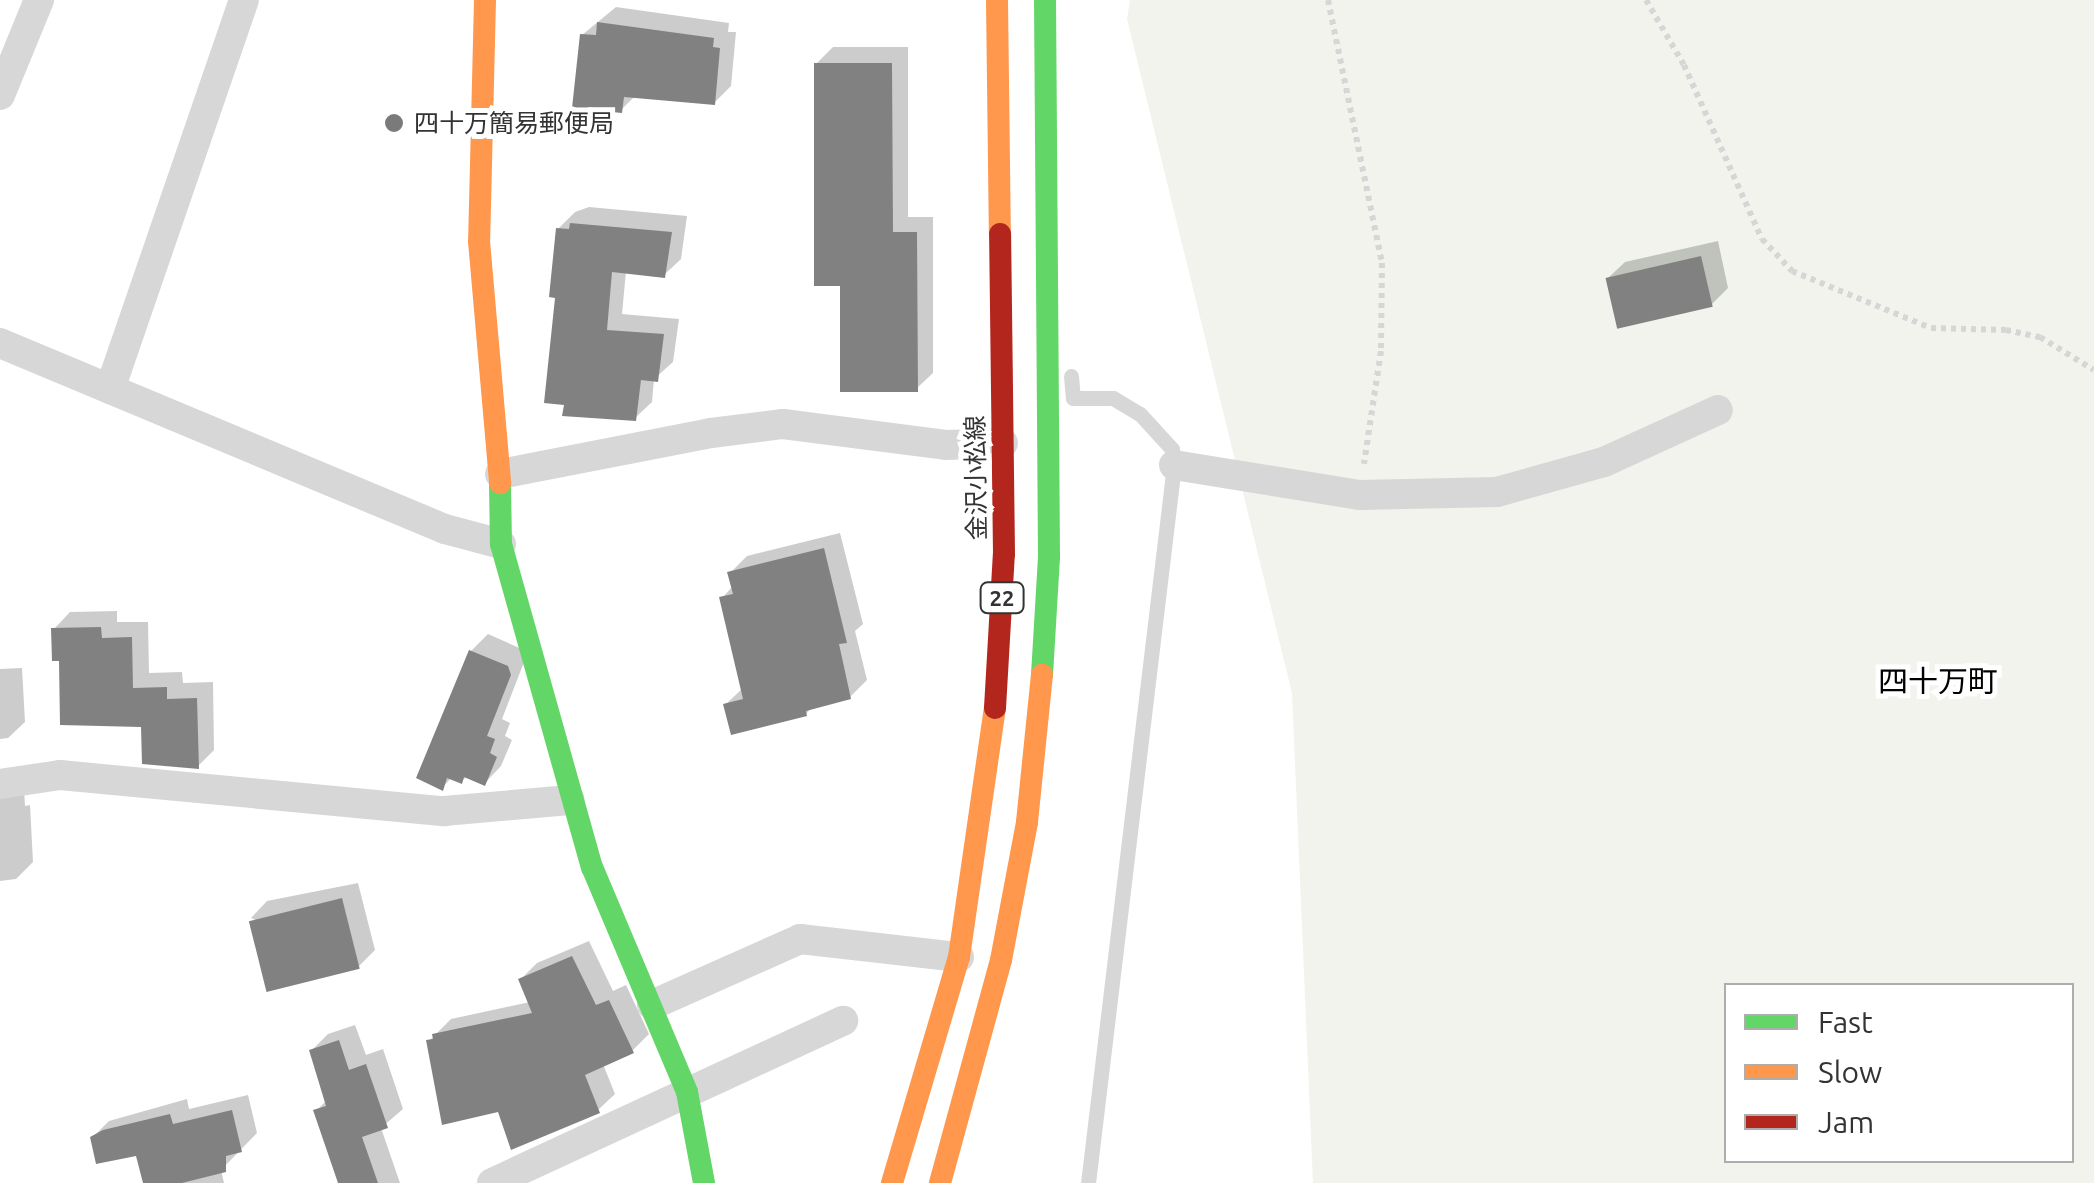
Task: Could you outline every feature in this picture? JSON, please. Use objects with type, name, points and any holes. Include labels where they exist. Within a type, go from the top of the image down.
[{"type":"main road","points":[[485,0],[479,240],[500,474],[501,544],[514,577],[570,800],[616,930],[687,1092],[704,1183]]},
{"type":"main road","name":"金沢小松線","points":[[892,1183],[958,957],[998,682],[1004,554],[998,0]]},
{"type":"main road","name":"22","points":[[940,1183],[1002,960],[1027,822],[1038,714],[1048,557],[1045,0]]},
{"type":"street","points":[[0,95],[40,0]]},
{"type":"street","points":[[110,390],[244,0]]},
{"type":"street","points":[[0,343],[445,529],[501,544]]},
{"type":"street","points":[[1174,465],[1360,495],[1498,492],[1604,462],[1718,410]]},
{"type":"street","points":[[500,474],[783,424],[946,445],[1003,443]]},
{"type":"street","points":[[0,784],[60,775],[444,811],[570,800]]},
{"type":"street","points":[[652,1005],[800,939],[958,957]]},
{"type":"street","points":[[492,1183],[843,1021]]},
{"type":"lane","points":[[1047,163],[1064,320]]},
{"type":"lane","points":[[1069,359],[1073,398],[1112,398],[1140,414],[1172,448],[1174,465],[1088,1183]]},
{"type":"path","points":[[1328,0],[1382,264],[1382,352],[1360,495]]},
{"type":"path","points":[[1646,0],[1684,65],[1762,239],[1792,271],[1931,328],[2006,330],[2040,337],[2094,370]]},
{"type":"shaded area","points":[[1130,0],[2094,0],[2094,1183],[1313,1183],[1292,693],[1127,19]]},
{"type":"building","points":[[597,22],[714,38],[713,47],[720,48],[715,105],[624,97],[622,113],[572,108],[580,34],[596,35]]},
{"type":"building","points":[[814,63],[892,63],[893,232],[917,232],[918,392],[840,392],[840,286],[814,286]]},
{"type":"building","points":[[570,223],[672,232],[665,278],[612,272],[607,330],[664,334],[658,382],[641,380],[636,421],[562,416],[564,405],[544,403],[555,298],[549,297],[556,228],[569,229]]},
{"type":"building","points":[[1701,256],[1713,307],[1617,329],[1606,278]]},
{"type":"building","points":[[824,548],[847,643],[839,644],[851,699],[806,711],[807,716],[731,735],[723,704],[743,699],[719,597],[733,594],[727,572]]},
{"type":"building","points":[[101,627],[102,638],[132,637],[133,688],[167,687],[167,699],[197,698],[199,769],[142,764],[141,727],[60,725],[59,661],[52,661],[51,628]]},
{"type":"building","points":[[469,650],[508,666],[511,675],[487,736],[495,739],[490,753],[497,757],[485,786],[464,777],[462,784],[447,778],[443,791],[416,778]]},
{"type":"building","points":[[342,898],[360,969],[267,992],[249,921]]},
{"type":"building","points":[[572,956],[596,1005],[609,1000],[634,1053],[585,1075],[600,1113],[511,1150],[498,1112],[442,1125],[426,1040],[433,1039],[432,1034],[532,1013],[518,979]]},
{"type":"building","points":[[339,1040],[349,1070],[366,1064],[388,1128],[362,1137],[378,1183],[338,1183],[313,1110],[326,1106],[309,1050]]},
{"type":"building","points":[[232,1110],[242,1152],[226,1156],[226,1172],[182,1183],[143,1183],[136,1156],[96,1164],[90,1137],[103,1130],[170,1114],[173,1124]]},
{"type":"traffic: fast","points":[[1042,675],[1049,557],[1045,0]]},
{"type":"traffic: fast","points":[[500,483],[501,544],[592,867],[687,1092],[704,1183]]},
{"type":"traffic: slow","points":[[485,0],[479,241],[500,483]]},
{"type":"traffic: slow","points":[[997,0],[1000,234]]},
{"type":"traffic: slow","points":[[940,1183],[1001,960],[1027,822],[1042,675]]},
{"type":"traffic: slow","points":[[892,1183],[959,957],[995,708]]},
{"type":"traffic: jam","points":[[995,708],[1004,554],[1000,234]]},
{"type":"place","name":"四十万簡易郵便局","points":[[394,123]]},
{"type":"district","name":"四十万町","points":[[1938,681]]}]
